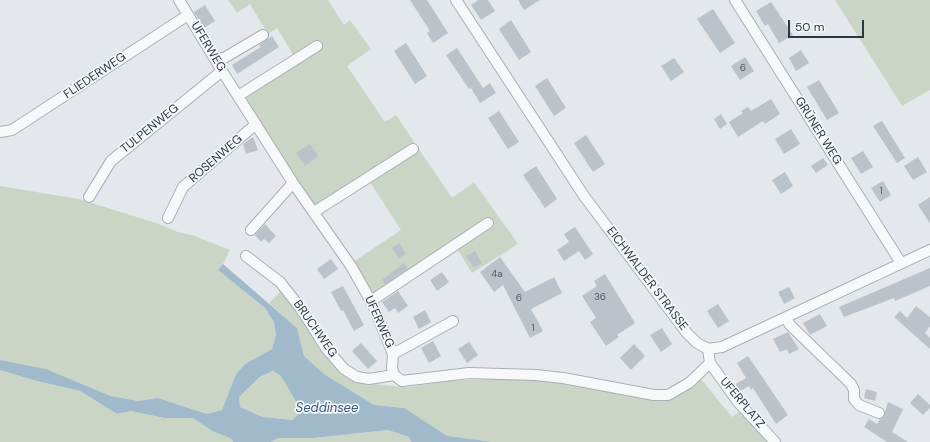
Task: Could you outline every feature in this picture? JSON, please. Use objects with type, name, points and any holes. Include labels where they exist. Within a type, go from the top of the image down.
[{"type":"street","name":"UFERWEG","points":[[179,0],[293,183],[351,266],[371,301],[393,354],[392,368],[394,375]]},
{"type":"street","name":"EICHWALDER STRASSE","points":[[456,0],[584,196],[686,332],[697,343],[708,349]]},
{"type":"street","name":"GRÜNER WEG","points":[[735,0],[901,263]]},
{"type":"street","name":"FLIEDERWEG","points":[[0,132],[12,130],[188,15]]},
{"type":"street","points":[[214,58],[224,58],[263,34]]},
{"type":"street","points":[[238,96],[317,46]]},
{"type":"street","name":"TULPENWEG","points":[[89,197],[111,161],[222,71]]},
{"type":"street","name":"ROSENWEG","points":[[168,218],[183,187],[256,124]]},
{"type":"street","points":[[314,212],[413,149]]},
{"type":"street","points":[[251,230],[293,183]]},
{"type":"street","points":[[371,301],[488,222]]},
{"type":"street","points":[[394,375],[402,381],[469,373],[536,375],[563,378],[654,395],[668,395],[689,383],[710,363],[708,349],[722,347],[930,250]]},
{"type":"street","name":"BRUCHWEG","points":[[246,256],[280,282],[302,310],[326,348],[344,369],[357,377],[369,379],[394,375]]},
{"type":"street","points":[[786,318],[790,325],[851,384],[854,390],[854,399],[859,405],[879,413]]},
{"type":"street","points":[[393,354],[453,321]]},
{"type":"street","name":"UFERPLATZ","points":[[710,363],[738,402],[775,442]]},
{"type":"green space","points":[[228,0],[328,0],[344,25],[350,20],[371,49],[347,66],[385,122],[396,115],[452,198],[474,182],[518,244],[472,273],[454,244],[372,297],[353,262],[401,230],[368,179],[315,209],[240,94],[295,58],[277,28],[268,34],[250,4],[237,13]]},
{"type":"green space","points":[[835,0],[930,0],[930,90],[902,106]]},
{"type":"green space","points":[[0,186],[79,199],[156,223],[178,232],[195,236],[230,250],[223,264],[218,270],[265,308],[274,322],[276,335],[272,349],[245,364],[236,374],[222,410],[207,414],[158,398],[138,401],[111,396],[46,369],[0,360]]},
{"type":"green space","points":[[280,292],[291,301],[336,366],[356,383],[408,387],[446,381],[534,377],[667,399],[685,392],[701,379],[732,417],[740,411],[768,442],[449,442],[404,408],[374,405],[324,374],[304,356],[297,328],[269,303]]},
{"type":"green space","points":[[0,370],[37,381],[80,391],[117,414],[131,411],[164,418],[193,418],[212,431],[232,439],[233,442],[0,442]]},
{"type":"green space","points":[[273,371],[281,376],[298,405],[300,414],[292,420],[263,417],[240,407],[239,397],[261,377]]},
{"type":"green space","points":[[388,430],[409,437],[411,442],[271,442],[278,438],[313,438]]},
{"type":"water","name":"Seddinsee","points":[[223,264],[297,328],[304,356],[324,374],[374,405],[404,408],[447,436],[492,442],[411,442],[409,437],[388,430],[313,438],[278,438],[271,442],[233,442],[232,439],[212,431],[193,418],[164,418],[131,411],[117,414],[80,391],[37,381],[0,370],[0,360],[46,369],[111,396],[138,401],[158,398],[207,414],[222,410],[236,374],[245,364],[272,349],[276,335],[274,322],[265,308],[218,270]],"holes":[[[273,371],[281,376],[298,405],[299,414],[292,420],[263,417],[240,407],[239,397],[260,377]]]},
{"type":"building","points":[[410,0],[427,0],[448,33],[433,43],[427,33],[430,31]]},
{"type":"building","points":[[478,0],[488,0],[495,11],[481,20],[471,5]]},
{"type":"building","points":[[518,0],[540,0],[524,10]]},
{"type":"building","points":[[771,2],[793,35],[779,43],[768,24],[765,26],[756,11]]},
{"type":"building","points":[[205,5],[215,21],[204,28],[194,12]]},
{"type":"building","points":[[713,9],[735,43],[720,53],[697,19]]},
{"type":"building","points":[[511,20],[531,52],[519,60],[499,29]]},
{"type":"building","points":[[272,36],[279,47],[237,74],[232,65],[261,47],[259,45]]},
{"type":"building","points":[[406,43],[427,76],[415,84],[394,51]]},
{"type":"building","points":[[457,48],[483,88],[490,83],[496,93],[480,103],[471,88],[469,89],[446,55]]},
{"type":"building","points":[[801,50],[809,63],[796,71],[789,58]]},
{"type":"building","points":[[745,57],[754,71],[740,80],[731,66]]},
{"type":"building","points":[[674,58],[684,72],[671,81],[661,66]]},
{"type":"building","points":[[547,78],[566,108],[554,116],[535,86]]},
{"type":"building","points":[[819,80],[839,113],[827,120],[807,87]]},
{"type":"building","points":[[771,99],[780,114],[765,124],[763,121],[738,137],[729,122],[743,113],[741,111],[748,107],[751,111]]},
{"type":"building","points":[[499,111],[519,142],[508,149],[488,118]]},
{"type":"building","points":[[721,114],[727,124],[720,129],[714,119]]},
{"type":"building","points":[[882,121],[905,158],[897,163],[873,126]]},
{"type":"building","points":[[791,129],[800,144],[784,154],[775,139]]},
{"type":"building","points":[[586,135],[605,164],[593,172],[574,143]]},
{"type":"building","points":[[253,137],[258,150],[246,154],[243,144]]},
{"type":"building","points":[[310,144],[318,156],[305,166],[296,153]]},
{"type":"building","points":[[863,151],[873,167],[861,174],[851,158]]},
{"type":"building","points":[[918,157],[927,172],[913,180],[904,166]]},
{"type":"building","points":[[823,158],[828,165],[816,173],[811,166]]},
{"type":"building","points":[[536,166],[557,199],[545,208],[523,175]]},
{"type":"building","points":[[785,172],[793,186],[781,194],[772,180]]},
{"type":"building","points":[[883,181],[891,195],[880,202],[871,188]]},
{"type":"building","points":[[930,197],[930,223],[918,205]]},
{"type":"building","points":[[265,224],[276,236],[269,243],[264,239],[261,242],[255,235]]},
{"type":"building","points":[[575,227],[593,254],[585,260],[579,251],[564,261],[557,250],[569,242],[564,234]]},
{"type":"building","points":[[399,243],[406,254],[399,258],[392,248]]},
{"type":"building","points":[[475,251],[482,263],[474,268],[466,256]]},
{"type":"building","points":[[500,257],[525,292],[554,277],[562,293],[531,309],[543,331],[530,338],[503,285],[494,292],[480,272]]},
{"type":"building","points":[[331,259],[338,269],[324,279],[317,269]]},
{"type":"building","points":[[404,263],[408,269],[385,284],[382,280]]},
{"type":"building","points":[[930,268],[930,286],[895,301],[894,298],[844,317],[839,307]]},
{"type":"building","points":[[442,272],[449,282],[437,291],[430,280]]},
{"type":"building","points":[[605,274],[635,323],[617,335],[619,337],[606,346],[590,322],[596,318],[582,296],[597,286],[594,281]]},
{"type":"building","points":[[343,286],[364,325],[354,331],[331,292]]},
{"type":"building","points":[[789,287],[795,298],[784,304],[778,292]]},
{"type":"building","points":[[398,291],[408,306],[398,313],[395,308],[389,312],[382,302]]},
{"type":"building","points":[[718,304],[729,321],[718,328],[707,311]]},
{"type":"building","points":[[916,306],[930,317],[930,326],[925,333],[930,338],[930,349],[894,317],[900,311],[907,318]]},
{"type":"building","points":[[425,310],[431,322],[419,329],[413,317]]},
{"type":"building","points":[[820,314],[827,326],[810,335],[803,323]]},
{"type":"building","points":[[662,328],[672,344],[661,352],[650,335]]},
{"type":"building","points":[[788,332],[799,349],[789,354],[787,349],[780,352],[773,339]]},
{"type":"building","points":[[433,341],[441,356],[429,363],[421,348]]},
{"type":"building","points":[[469,342],[478,355],[467,363],[458,349]]},
{"type":"building","points":[[361,343],[377,361],[368,369],[352,351]]},
{"type":"building","points":[[634,344],[645,356],[631,370],[620,358]]},
{"type":"building","points":[[748,356],[788,415],[776,424],[753,388],[751,390],[749,386],[739,392],[734,385],[746,378],[737,363]]},
{"type":"building","points":[[866,389],[877,392],[875,401],[864,398]]},
{"type":"building","points":[[918,394],[930,405],[930,408],[923,415],[910,403]]},
{"type":"building","points":[[888,402],[903,409],[892,432],[908,442],[887,442],[864,427],[869,419],[877,424],[880,419],[883,418]]}]
